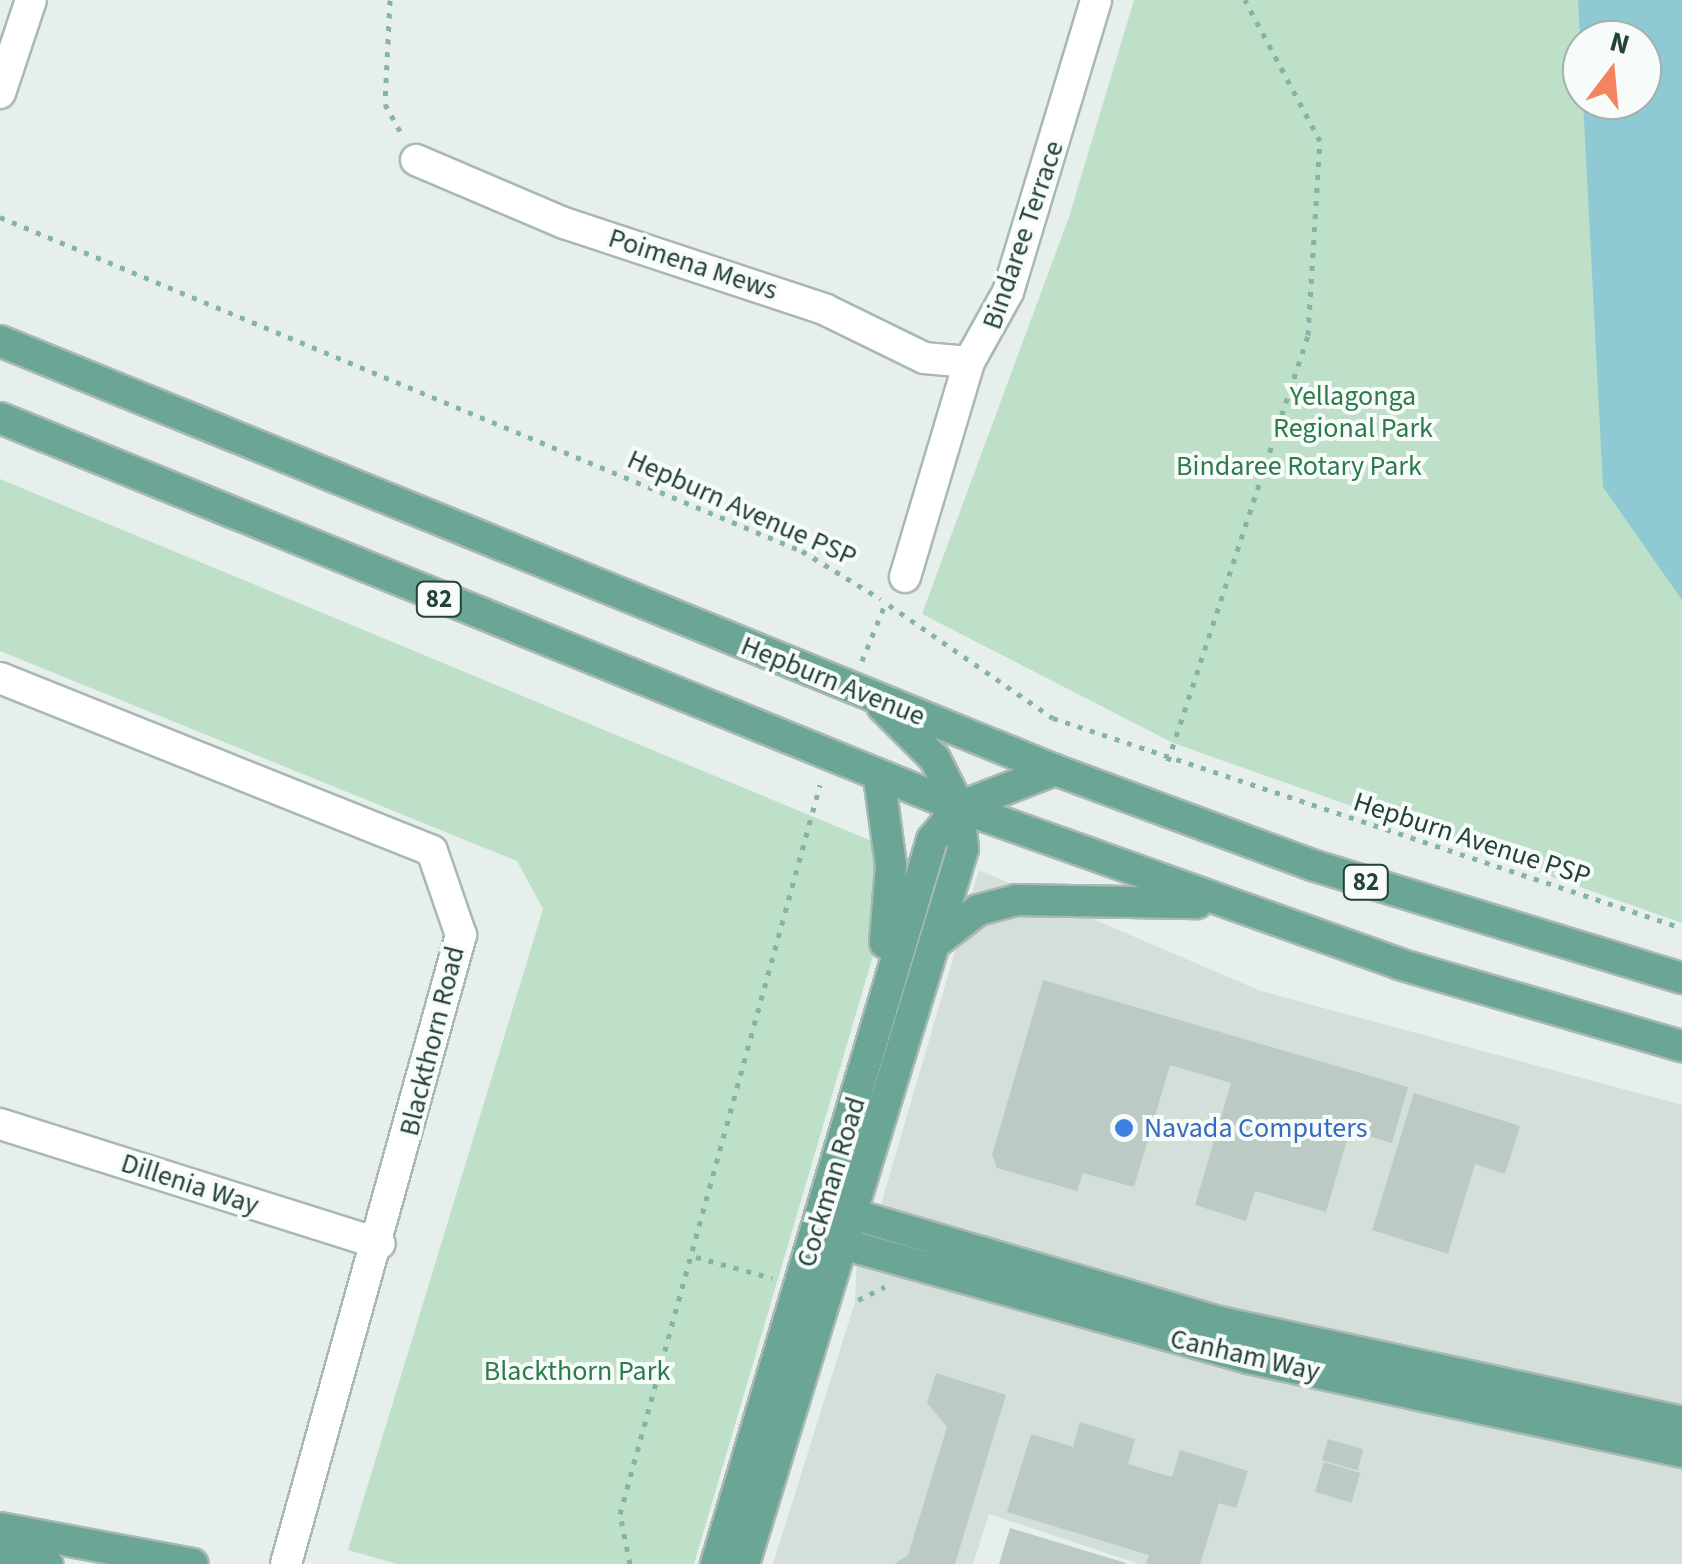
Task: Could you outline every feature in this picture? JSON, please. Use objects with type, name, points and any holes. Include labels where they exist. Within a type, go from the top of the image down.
[{"type":"main road","name":"Hepburn Avenue","points":[[0,341],[1055,770],[1316,866],[1682,978]]},
{"type":"main road","name":"82","points":[[0,418],[959,808],[1215,903],[1682,1046]]},
{"type":"main road","name":"Cockman Road","points":[[744,1564],[837,1210],[935,943],[963,849],[959,808],[934,759],[874,698]]},
{"type":"main road","points":[[959,808],[1055,770]]},
{"type":"main road","points":[[869,1058],[866,1014],[891,917],[880,777]]},
{"type":"main road","name":"Cockman Road","points":[[837,1210],[869,1058],[932,840],[959,808]]},
{"type":"main road","points":[[935,943],[978,910],[1017,900],[1215,903]]},
{"type":"main road","name":"Canham Way","points":[[837,1210],[1220,1322],[1682,1422]]},
{"type":"main road","name":"Cockman Road","points":[[716,1564],[828,1240]]},
{"type":"main road","name":"Canham Way","points":[[828,1240],[1248,1358],[1682,1452]]},
{"type":"main road","points":[[0,1528],[193,1564]]},
{"type":"main road","points":[[0,1557],[48,1564]]},
{"type":"street","points":[[0,92],[31,0]]},
{"type":"street","name":"Bindaree Terrace","points":[[905,577],[969,362],[1008,292],[1096,0]]},
{"type":"street","name":"Poimena Mews","points":[[416,160],[564,223],[808,302],[924,358],[969,362]]},
{"type":"street","name":"Blackthorn Road","points":[[0,678],[432,851],[460,935],[380,1244],[286,1564]]},
{"type":"street","name":"Dillenia Way","points":[[0,1124],[380,1244]]},
{"type":"path","points":[[390,0],[385,104],[416,160]]},
{"type":"path","points":[[1168,761],[1194,703],[1308,335],[1320,142],[1245,0]]},
{"type":"path","name":"Hepburn Avenue PSP","points":[[0,217],[831,564],[1054,718],[1168,761],[1682,928]]},
{"type":"path","points":[[630,1564],[620,1514],[695,1257],[820,784]]},
{"type":"path","points":[[695,1257],[785,1282]]},
{"type":"shaded area","points":[[979,870],[1261,991],[1682,1105],[1682,1564],[1139,1564],[989,1514],[973,1564],[773,1564],[855,1302],[857,1258],[1201,1362],[1210,1305],[879,1211]]},
{"type":"green space","name":"Yellagonga Regional Park","points":[[1134,0],[1682,0],[1682,923],[1173,743],[922,614],[1069,217]]},
{"type":"green space","name":"Blackthorn Park","points":[[0,479],[903,854],[694,1564],[397,1564],[348,1550],[543,909],[517,861],[0,651]]},
{"type":"water","points":[[1578,0],[1682,0],[1682,600],[1603,487],[1584,120],[1662,120],[1662,20],[1579,20]]},
{"type":"building","points":[[1043,980],[1408,1087],[1392,1143],[1350,1130],[1326,1212],[1255,1191],[1246,1221],[1195,1205],[1231,1083],[1170,1065],[1134,1187],[1083,1173],[1077,1191],[997,1168],[992,1155]]},
{"type":"building","points":[[1414,1093],[1520,1126],[1505,1174],[1475,1164],[1448,1254],[1372,1230]]},
{"type":"building","points":[[936,1373],[1006,1395],[955,1564],[894,1564],[908,1555],[947,1427],[927,1403]]},
{"type":"building","points":[[1080,1422],[1135,1439],[1128,1464],[1172,1477],[1180,1450],[1248,1471],[1236,1508],[1219,1503],[1200,1564],[1146,1564],[1149,1555],[1007,1512],[1031,1434],[1073,1447]]},
{"type":"building","points":[[1328,1439],[1364,1449],[1358,1470],[1322,1460]]},
{"type":"building","points":[[1324,1462],[1360,1473],[1351,1503],[1315,1492]]},
{"type":"building","points":[[1010,1528],[1126,1563],[1126,1564],[999,1564]]},
{"type":"place","name":"Navada Computers","points":[[1124,1128]]},
{"type":"park label","name":"Bindaree Rotary Park","points":[[1299,466]]}]
